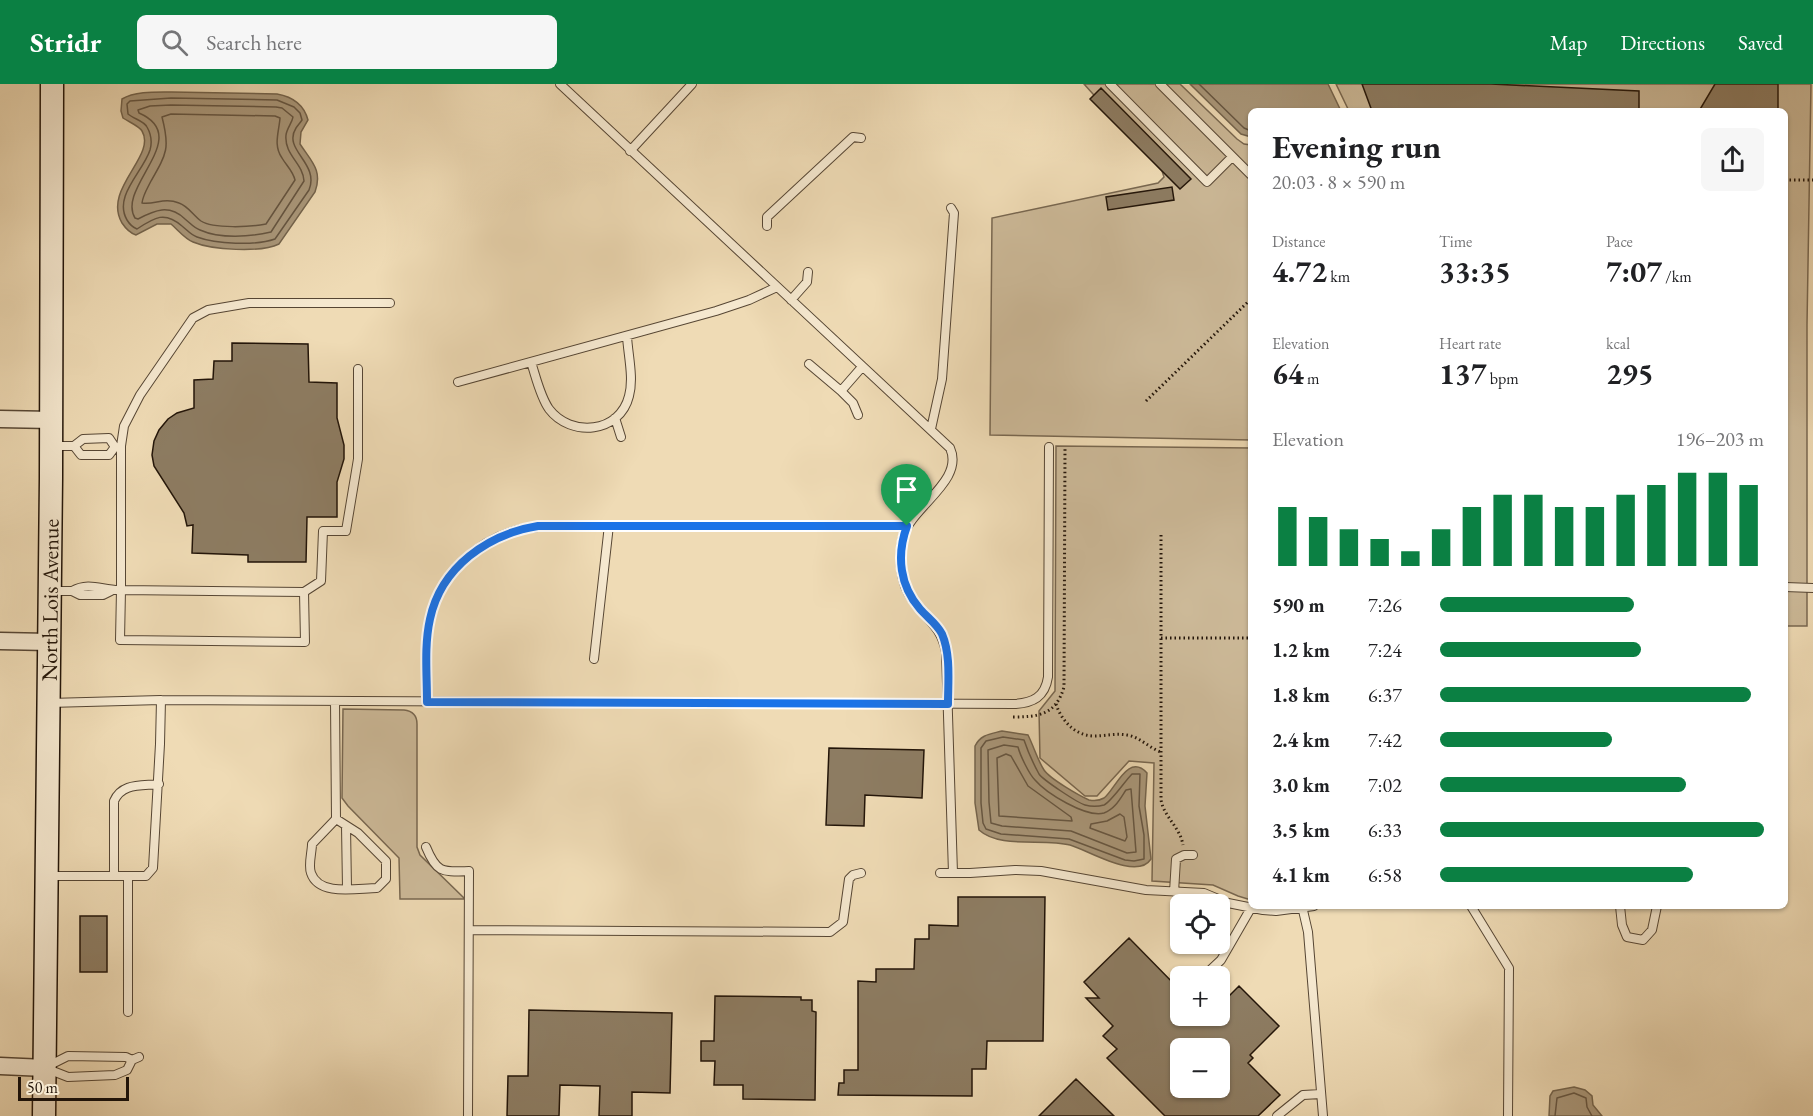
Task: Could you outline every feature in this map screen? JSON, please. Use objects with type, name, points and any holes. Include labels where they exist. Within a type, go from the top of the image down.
[{"type":"street","name":"North Lois Avenue","points":[[44,1116],[50,591],[63,446],[52,420],[52,84]]},
{"type":"street","points":[[0,419],[52,420]]},
{"type":"street","points":[[0,640],[49,642]]},
{"type":"street","points":[[0,1066],[45,1068]]},
{"type":"lane","points":[[560,84],[862,367],[945,441],[953,454],[950,470],[943,484],[907,526],[901,547],[902,575],[908,594],[936,625],[945,642],[954,873]]},
{"type":"lane","points":[[630,151],[692,84]]},
{"type":"lane","points":[[1110,84],[1207,182],[1232,157]]},
{"type":"lane","points":[[1160,84],[1248,172]]},
{"type":"lane","points":[[767,226],[767,217],[825,162],[853,137],[861,138]]},
{"type":"lane","points":[[931,429],[942,379],[954,213],[951,208]]},
{"type":"lane","points":[[791,300],[807,282],[808,272]]},
{"type":"lane","points":[[458,382],[749,300],[777,287]]},
{"type":"lane","points":[[304,592],[305,642],[120,640],[116,591],[118,446],[124,426],[140,395],[193,318],[200,314],[208,310],[249,303],[390,303]]},
{"type":"lane","points":[[531,362],[549,408],[558,418],[570,426],[583,429],[598,428],[624,408],[630,388],[627,336]]},
{"type":"lane","points":[[809,364],[853,403],[858,415]]},
{"type":"lane","points":[[841,391],[862,367]]},
{"type":"lane","points":[[50,591],[72,591],[81,595],[103,595],[116,591],[304,592],[321,581],[323,531],[346,531],[358,459],[358,369]]},
{"type":"lane","points":[[615,417],[621,437]]},
{"type":"lane","points":[[63,446],[83,439],[109,438],[118,446]]},
{"type":"lane","points":[[63,446],[81,455],[109,455],[118,446]]},
{"type":"lane","points":[[49,703],[161,700],[1021,704],[1040,697],[1046,688],[1048,677],[1049,447]]},
{"type":"lane","points":[[594,659],[609,525]]},
{"type":"lane","points":[[427,702],[427,643],[433,608],[443,585],[466,559],[495,538],[524,529],[553,526],[907,526]]},
{"type":"lane","points":[[1788,587],[1813,588]]},
{"type":"lane","points":[[47,876],[146,876],[153,868],[159,784],[161,700]]},
{"type":"lane","points":[[335,701],[336,819],[312,844],[310,872],[316,882],[327,888],[377,888],[386,879],[386,861],[358,833],[336,819]]},
{"type":"lane","points":[[114,876],[114,801],[118,793],[127,788],[159,784]]},
{"type":"lane","points":[[346,826],[347,888]]},
{"type":"lane","points":[[426,848],[432,862],[444,872],[469,871],[468,1116]]},
{"type":"lane","points":[[1174,892],[1176,858],[1188,855]]},
{"type":"lane","points":[[939,873],[1029,870],[1146,890],[1211,895],[1228,903],[1248,907]]},
{"type":"lane","points":[[470,930],[830,932],[843,922],[849,879],[861,873]]},
{"type":"lane","points":[[128,876],[128,1012]]},
{"type":"lane","points":[[1215,966],[1221,960],[1250,909]]},
{"type":"lane","points":[[1259,909],[1276,911],[1289,909]]},
{"type":"lane","points":[[1302,909],[1308,932],[1323,1116]]},
{"type":"lane","points":[[1473,909],[1509,968],[1508,1116]]},
{"type":"lane","points":[[1620,909],[1622,925],[1627,937],[1643,940],[1652,930],[1656,909]]},
{"type":"lane","points":[[68,1056],[135,1058],[127,1070],[115,1075],[68,1077],[45,1068],[68,1056]]},
{"type":"lane","points":[[1277,1116],[1303,1095],[1321,1094]]},
{"type":"path","points":[[1788,180],[1813,180]]},
{"type":"path","points":[[1146,401],[1248,302]]},
{"type":"path","points":[[1161,535],[1162,805],[1180,832],[1188,855]]},
{"type":"path","points":[[1161,638],[1248,638]]},
{"type":"path","points":[[1056,704],[1062,719],[1078,731],[1090,736],[1127,735],[1161,752]]},
{"type":"shaded area","points":[[1084,84],[1180,84],[1237,139],[1248,145],[1248,440],[990,435],[992,218],[1158,183],[1164,177],[1162,171]]},
{"type":"shaded area","points":[[1336,84],[1811,84],[1807,325],[1807,626],[1788,626],[1788,108],[1348,108]]},
{"type":"shaded area","points":[[1056,446],[1248,448],[1248,899],[1213,885],[1152,881],[1154,763],[1129,761],[1097,796],[1085,796],[1040,758],[1039,711],[1055,691]]},
{"type":"shaded area","points":[[343,709],[404,710],[410,711],[415,716],[417,724],[417,847],[420,855],[465,899],[400,899],[399,858],[342,798]]},
{"type":"water","points":[[1190,84],[1328,84],[1340,108],[1248,108],[1248,136],[1241,134]]},
{"type":"water","points":[[153,92],[277,94],[288,97],[304,110],[308,120],[301,132],[300,144],[315,166],[318,178],[315,192],[279,244],[260,249],[224,249],[193,242],[184,237],[171,224],[157,224],[136,235],[122,223],[118,210],[119,198],[145,141],[141,129],[123,118],[122,99],[139,93]]},
{"type":"water","points":[[1002,731],[1028,735],[1039,762],[1047,774],[1089,800],[1104,798],[1122,775],[1134,767],[1147,773],[1145,806],[1151,859],[1144,865],[1124,866],[1070,845],[1010,841],[988,836],[979,830],[975,803],[975,746],[983,737]]},
{"type":"water","points":[[1574,1087],[1585,1090],[1592,1096],[1593,1105],[1602,1116],[1549,1116],[1550,1096],[1553,1091]]},
{"type":"building","points":[[1362,84],[1491,84],[1639,91],[1639,108],[1371,108]]},
{"type":"building","points":[[1715,84],[1778,84],[1778,108],[1701,108]]},
{"type":"building","points":[[1101,88],[1191,179],[1180,189],[1090,99]]},
{"type":"building","points":[[1172,187],[1174,200],[1108,210],[1106,197]]},
{"type":"building","points":[[232,343],[308,344],[309,382],[337,383],[337,418],[344,445],[344,459],[337,482],[337,517],[307,517],[306,562],[248,562],[248,555],[192,553],[193,525],[187,526],[184,513],[154,466],[152,455],[154,441],[159,430],[168,419],[177,413],[194,408],[194,380],[213,379],[214,361],[232,361]]},
{"type":"building","points":[[829,748],[924,750],[922,798],[865,795],[864,826],[826,825]]},
{"type":"building","points":[[958,897],[1045,897],[1043,1041],[987,1041],[986,1069],[972,1069],[972,1096],[838,1095],[839,1083],[844,1083],[844,1070],[858,1070],[858,981],[876,982],[876,969],[914,969],[915,939],[929,939],[929,925],[958,926]]},
{"type":"building","points":[[80,916],[107,916],[107,972],[80,972]]},
{"type":"building","points":[[1129,938],[1170,980],[1170,1026],[1230,1026],[1230,995],[1239,986],[1279,1026],[1250,1055],[1253,1058],[1248,1063],[1280,1095],[1258,1116],[1165,1116],[1107,1058],[1117,1049],[1103,1036],[1113,1026],[1086,998],[1099,998],[1084,982]]},
{"type":"building","points":[[715,996],[801,997],[801,1000],[812,1000],[812,1011],[816,1012],[815,1100],[743,1099],[743,1085],[714,1085],[715,1061],[701,1061],[701,1041],[714,1041]]},
{"type":"building","points":[[529,1010],[672,1013],[670,1093],[632,1092],[632,1116],[599,1116],[600,1086],[560,1085],[559,1116],[507,1116],[508,1076],[528,1076]]},
{"type":"building","points":[[1076,1079],[1114,1116],[1039,1116]]},
{"type":"route","points":[[538,526],[907,526],[901,547],[902,575],[908,594],[936,625],[945,642],[948,704],[427,702],[427,643],[430,620],[437,597],[443,585],[461,564],[471,554],[495,538],[538,526]]}]
